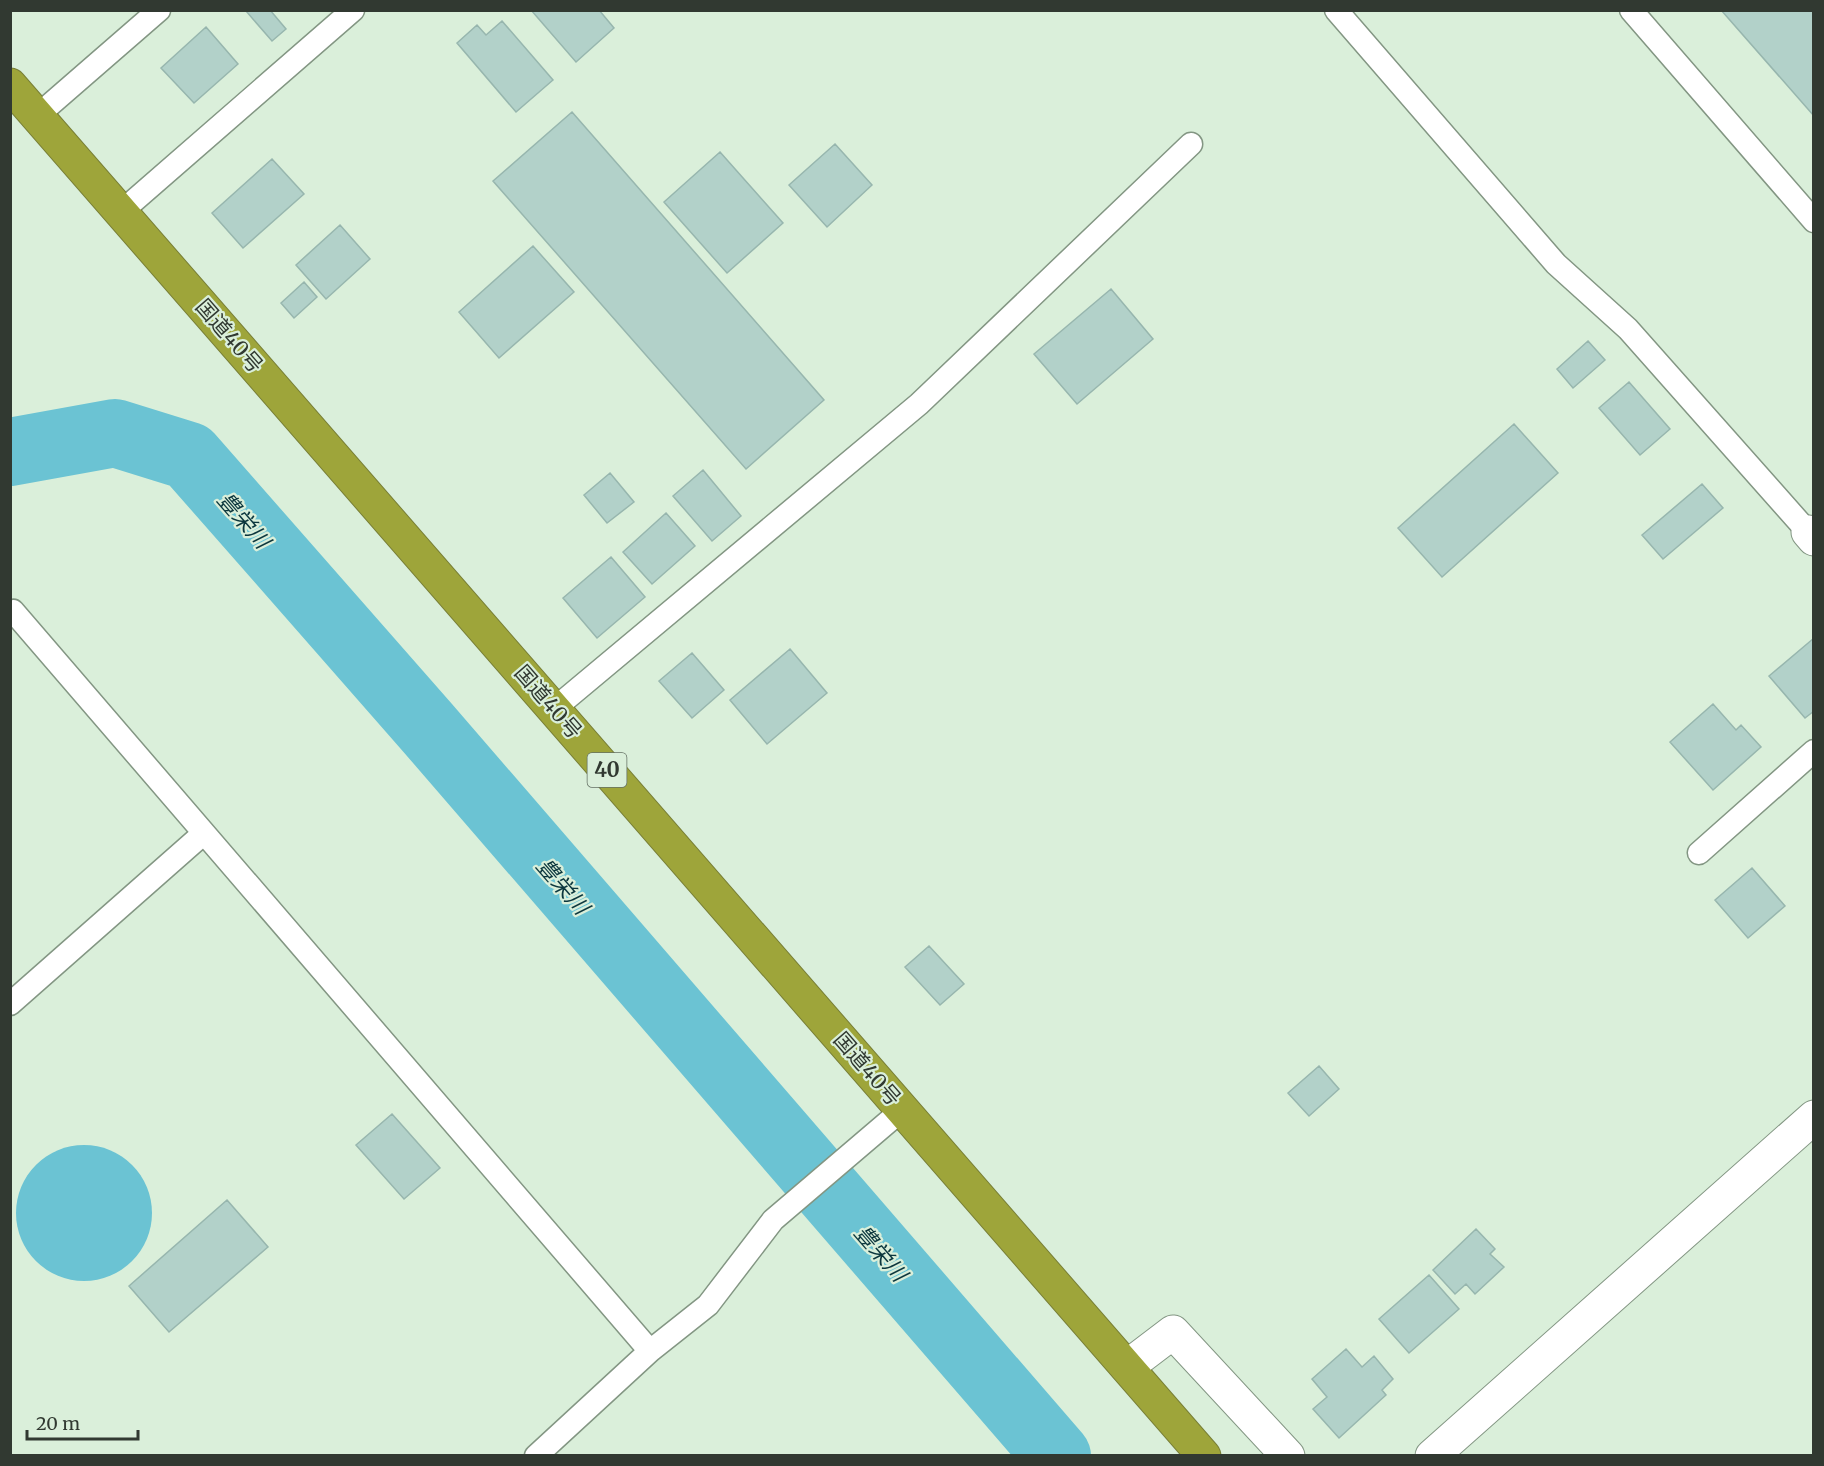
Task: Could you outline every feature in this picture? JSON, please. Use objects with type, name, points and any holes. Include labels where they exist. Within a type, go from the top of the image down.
[{"type":"highway","name":"国道40号","points":[[10,85],[1204,1455]]},
{"type":"street","points":[[1432,1455],[1814,1117]]},
{"type":"street","points":[[1126,1367],[1173,1332],[1288,1455]]},
{"type":"lane","points":[[37,116],[159,10]]},
{"type":"lane","points":[[121,212],[353,10]]},
{"type":"lane","points":[[1630,10],[1814,221]]},
{"type":"lane","points":[[1348,15],[1556,264],[1628,329],[1812,533]]},
{"type":"lane","points":[[554,710],[919,404],[1191,144]]},
{"type":"lane","points":[[10,612],[13,611],[650,1351]]},
{"type":"lane","points":[[1699,853],[1814,751]]},
{"type":"lane","points":[[10,1004],[204,833]]},
{"type":"lane","points":[[536,1455],[650,1351],[708,1305],[772,1220],[902,1110]]},
{"type":"water","points":[[84,1145],[110,1150],[122,1156],[132,1165],[141,1175],[147,1187],[152,1213],[147,1239],[141,1251],[132,1261],[122,1270],[110,1276],[84,1281],[58,1276],[46,1270],[36,1261],[27,1251],[21,1239],[16,1213],[21,1187],[27,1175],[36,1165],[46,1156],[58,1150]]},
{"type":"building","points":[[270,10],[286,29],[272,41],[246,11]]},
{"type":"building","points":[[531,10],[599,10],[614,28],[576,62]]},
{"type":"building","points":[[1721,10],[1814,10],[1814,116]]},
{"type":"building","points":[[502,21],[553,80],[516,112],[457,43],[477,25],[486,35]]},
{"type":"building","points":[[206,27],[238,64],[194,103],[161,68]]},
{"type":"building","points":[[572,112],[824,400],[746,469],[493,181]]},
{"type":"building","points":[[835,144],[872,185],[827,227],[789,185]]},
{"type":"building","points":[[720,152],[783,223],[727,273],[664,202]]},
{"type":"building","points":[[272,159],[304,194],[243,248],[212,213]]},
{"type":"building","points":[[340,225],[370,259],[326,299],[296,265]]},
{"type":"building","points":[[533,246],[574,292],[499,358],[459,312]]},
{"type":"building","points":[[304,282],[317,297],[294,318],[281,303]]},
{"type":"building","points":[[1111,289],[1153,339],[1077,404],[1034,354]]},
{"type":"building","points":[[1588,341],[1605,360],[1573,388],[1557,369]]},
{"type":"building","points":[[1629,382],[1670,429],[1640,455],[1599,408]]},
{"type":"building","points":[[1514,424],[1558,473],[1442,577],[1398,528]]},
{"type":"building","points":[[703,470],[741,516],[712,541],[673,496]]},
{"type":"building","points":[[610,473],[634,502],[607,523],[584,495]]},
{"type":"building","points":[[1702,484],[1723,508],[1663,559],[1642,535]]},
{"type":"building","points":[[666,513],[695,546],[652,584],[623,552]]},
{"type":"building","points":[[611,557],[645,597],[597,638],[563,598]]},
{"type":"building","points":[[1814,638],[1814,711],[1805,718],[1769,676]]},
{"type":"building","points":[[790,649],[827,693],[767,744],[730,700]]},
{"type":"building","points":[[692,653],[724,690],[692,718],[659,681]]},
{"type":"building","points":[[1713,704],[1736,730],[1741,725],[1761,747],[1713,790],[1670,742]]},
{"type":"building","points":[[1752,868],[1785,906],[1748,938],[1715,900]]},
{"type":"building","points":[[929,946],[964,984],[940,1005],[905,967]]},
{"type":"building","points":[[1319,1066],[1339,1089],[1309,1116],[1288,1093]]},
{"type":"building","points":[[392,1114],[440,1168],[404,1199],[356,1145]]},
{"type":"building","points":[[227,1200],[268,1247],[169,1332],[129,1286]]},
{"type":"building","points":[[1476,1229],[1495,1249],[1490,1254],[1504,1267],[1475,1294],[1466,1284],[1455,1294],[1433,1270]]},
{"type":"building","points":[[1429,1275],[1459,1309],[1409,1353],[1379,1319]]},
{"type":"building","points":[[1346,1349],[1362,1367],[1374,1356],[1393,1379],[1382,1390],[1386,1395],[1339,1438],[1313,1409],[1327,1397],[1312,1379]]},
{"type":"waterway","name":"豊栄川","points":[[10,452],[115,433],[189,456],[426,726],[1057,1456]]}]
